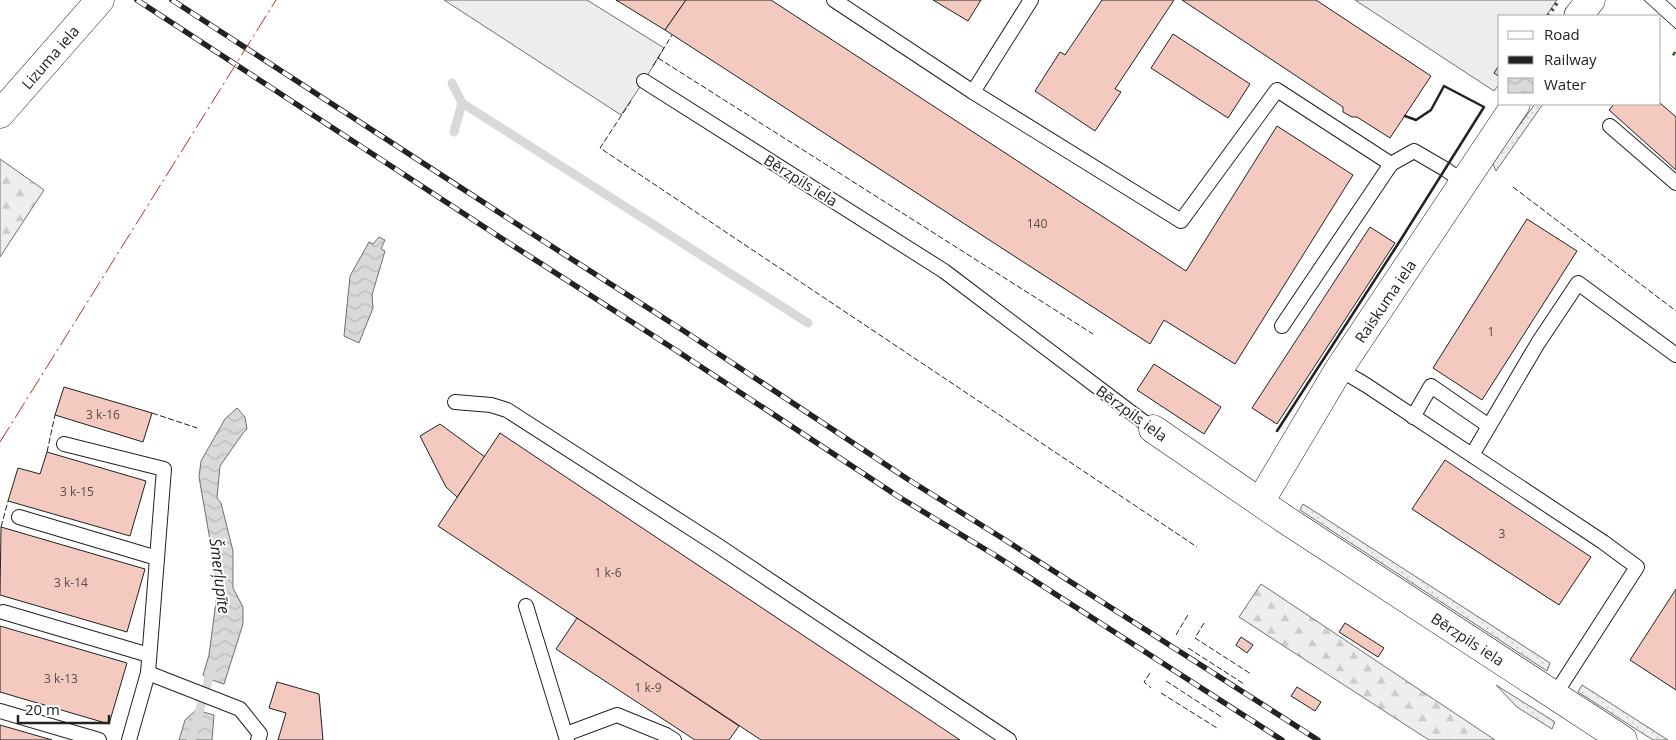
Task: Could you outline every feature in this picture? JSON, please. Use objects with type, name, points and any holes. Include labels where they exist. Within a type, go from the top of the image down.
[{"type":"street","name":"Lizuma iela","points":[[0,114],[100,0]]},
{"type":"street","points":[[1579,15],[1590,0]]},
{"type":"street","name":"Raiskuma iela","points":[[1260,502],[1339,370],[1515,105]]},
{"type":"street","name":"Bērzpils iela","points":[[1153,429],[1260,502],[1623,740]]},
{"type":"lane","points":[[836,0],[973,92],[1181,221],[1277,90],[1391,164]]},
{"type":"lane","points":[[973,92],[1031,0]]},
{"type":"lane","name":"Bērzpils iela","points":[[644,82],[944,271],[1153,429]]},
{"type":"lane","points":[[1610,126],[1676,183]]},
{"type":"lane","points":[[1282,326],[1391,164],[1414,151],[1465,183]]},
{"type":"lane","points":[[1472,455],[1538,343],[1578,283],[1676,355]]},
{"type":"lane","points":[[1339,370],[1366,385],[1638,567],[1554,696]]},
{"type":"lane","points":[[1413,416],[1431,386],[1490,426]]},
{"type":"lane","points":[[455,402],[491,405],[507,410],[717,545],[1009,740]]},
{"type":"lane","points":[[64,444],[164,469],[148,673],[129,740]]},
{"type":"lane","points":[[19,517],[157,558]]},
{"type":"lane","points":[[526,606],[566,737],[617,715],[674,740]]},
{"type":"lane","points":[[3,612],[149,655]]},
{"type":"lane","points":[[148,673],[240,709],[260,734],[258,740]]},
{"type":"lane","points":[[0,711],[99,740]]},
{"type":"green space","points":[[1534,105],[1542,105],[1496,171],[1492,162]]},
{"type":"green space","points":[[0,159],[44,190],[0,257]]},
{"type":"green space","points":[[1303,504],[1550,663],[1547,671],[1300,510]]},
{"type":"green space","points":[[1261,584],[1495,740],[1429,740],[1239,617]]},
{"type":"green space","points":[[1496,685],[1555,722],[1552,729],[1517,707]]},
{"type":"green space","points":[[1582,685],[1668,740],[1653,740],[1578,692]]},
{"type":"shaded area","points":[[444,0],[587,0],[664,48],[621,115]]},
{"type":"shaded area","points":[[1355,0],[1557,0],[1547,15],[1498,15],[1498,86],[1494,91]]},
{"type":"water","points":[[379,237],[385,240],[381,249],[385,251],[372,295],[373,308],[359,343],[344,336],[350,276],[369,242],[373,244]]},
{"type":"water","points":[[237,408],[245,417],[247,429],[220,466],[217,498],[221,503],[233,551],[233,588],[243,607],[243,624],[224,684],[203,675],[209,655],[218,586],[199,477],[201,461],[225,419]]},
{"type":"water","points":[[196,710],[214,715],[212,740],[179,740],[185,720]]},
{"type":"building","points":[[616,0],[686,0],[665,30]]},
{"type":"building","points":[[686,0],[771,0],[1186,271],[1277,126],[1353,175],[1235,364],[1164,320],[1150,344],[665,30]]},
{"type":"building","points":[[933,0],[981,0],[968,21]]},
{"type":"building","points":[[1102,0],[1174,0],[1115,89],[1121,92],[1095,131],[1035,91],[1060,52],[1065,55]]},
{"type":"building","points":[[1182,0],[1316,0],[1431,76],[1390,138],[1357,117],[1352,117],[1343,112],[1343,107]]},
{"type":"building","points":[[1173,34],[1250,84],[1228,118],[1151,68]]},
{"type":"building","points":[[1498,67],[1498,76],[1494,73]]},
{"type":"building","points":[[1661,104],[1676,117],[1676,170],[1609,110],[1613,105]]},
{"type":"building","points":[[1527,219],[1577,251],[1482,400],[1433,368]]},
{"type":"building","points":[[1370,227],[1395,243],[1277,424],[1252,408]]},
{"type":"building","points":[[1154,364],[1221,407],[1204,434],[1137,390]]},
{"type":"building","points":[[64,387],[152,413],[143,442],[55,415]]},
{"type":"building","points":[[440,424],[485,457],[457,497],[446,487],[420,436]]},
{"type":"building","points":[[500,433],[960,740],[761,740],[438,526]]},
{"type":"building","points":[[47,452],[146,481],[130,536],[8,501],[18,468],[40,474]]},
{"type":"building","points":[[1445,460],[1591,557],[1559,605],[1412,509]]},
{"type":"building","points":[[1,527],[145,569],[127,632],[0,595]]},
{"type":"building","points":[[1676,589],[1676,690],[1630,660]]},
{"type":"building","points":[[577,618],[739,726],[729,740],[695,740],[556,649]]},
{"type":"building","points":[[1345,623],[1384,648],[1378,657],[1339,632]]},
{"type":"building","points":[[0,626],[127,663],[109,724],[0,692]]},
{"type":"building","points":[[1241,637],[1253,645],[1247,653],[1236,645]]},
{"type":"building","points":[[277,682],[319,694],[323,740],[278,740],[286,713],[269,708]]},
{"type":"building","points":[[1297,687],[1321,702],[1315,711],[1291,696]]},
{"type":"building","points":[[0,725],[52,740],[0,740]]},
{"type":"waterway","name":"Šmerļupīte","points":[[452,83],[462,103],[454,132]]},
{"type":"waterway","points":[[462,103],[808,323]]},
{"type":"waterway","name":"Šmerļupīte","points":[[191,740],[212,668]]},
{"type":"tram line","points":[[1644,0],[1661,15]]},
{"type":"tram line","points":[[1666,0],[1676,9]]},
{"type":"tram line","points":[[1661,15],[1676,29]]},
{"type":"railway","points":[[137,0],[899,497],[993,554],[1282,740]]},
{"type":"railway","points":[[172,0],[684,331],[909,480],[1318,740]]},
{"type":"hedge","points":[[1549,15],[1559,0]]},
{"type":"fence","points":[[653,66],[672,35]]},
{"type":"fence","points":[[658,58],[1093,334]]},
{"type":"fence","points":[[631,101],[600,148],[1197,547]]},
{"type":"fence","points":[[1513,187],[1676,311]]},
{"type":"fence","points":[[152,413],[197,428]]},
{"type":"fence","points":[[47,452],[55,415]]},
{"type":"fence","points":[[1,527],[8,501]]},
{"type":"fence","points":[[1176,635],[1189,613]]},
{"type":"fence","points":[[1204,623],[1195,638],[1251,674]]},
{"type":"fence","points":[[1188,648],[1244,684]]},
{"type":"fence","points":[[1150,673],[1144,682],[1151,688]]},
{"type":"fence","points":[[1166,681],[1223,718]]},
{"type":"fence","points":[[1161,693],[1217,728]]},
{"type":"wall","points":[[1277,431],[1484,107],[1444,86],[1431,110],[1416,120],[1405,116]]},
{"type":"power","points":[[0,442],[276,0]]}]
